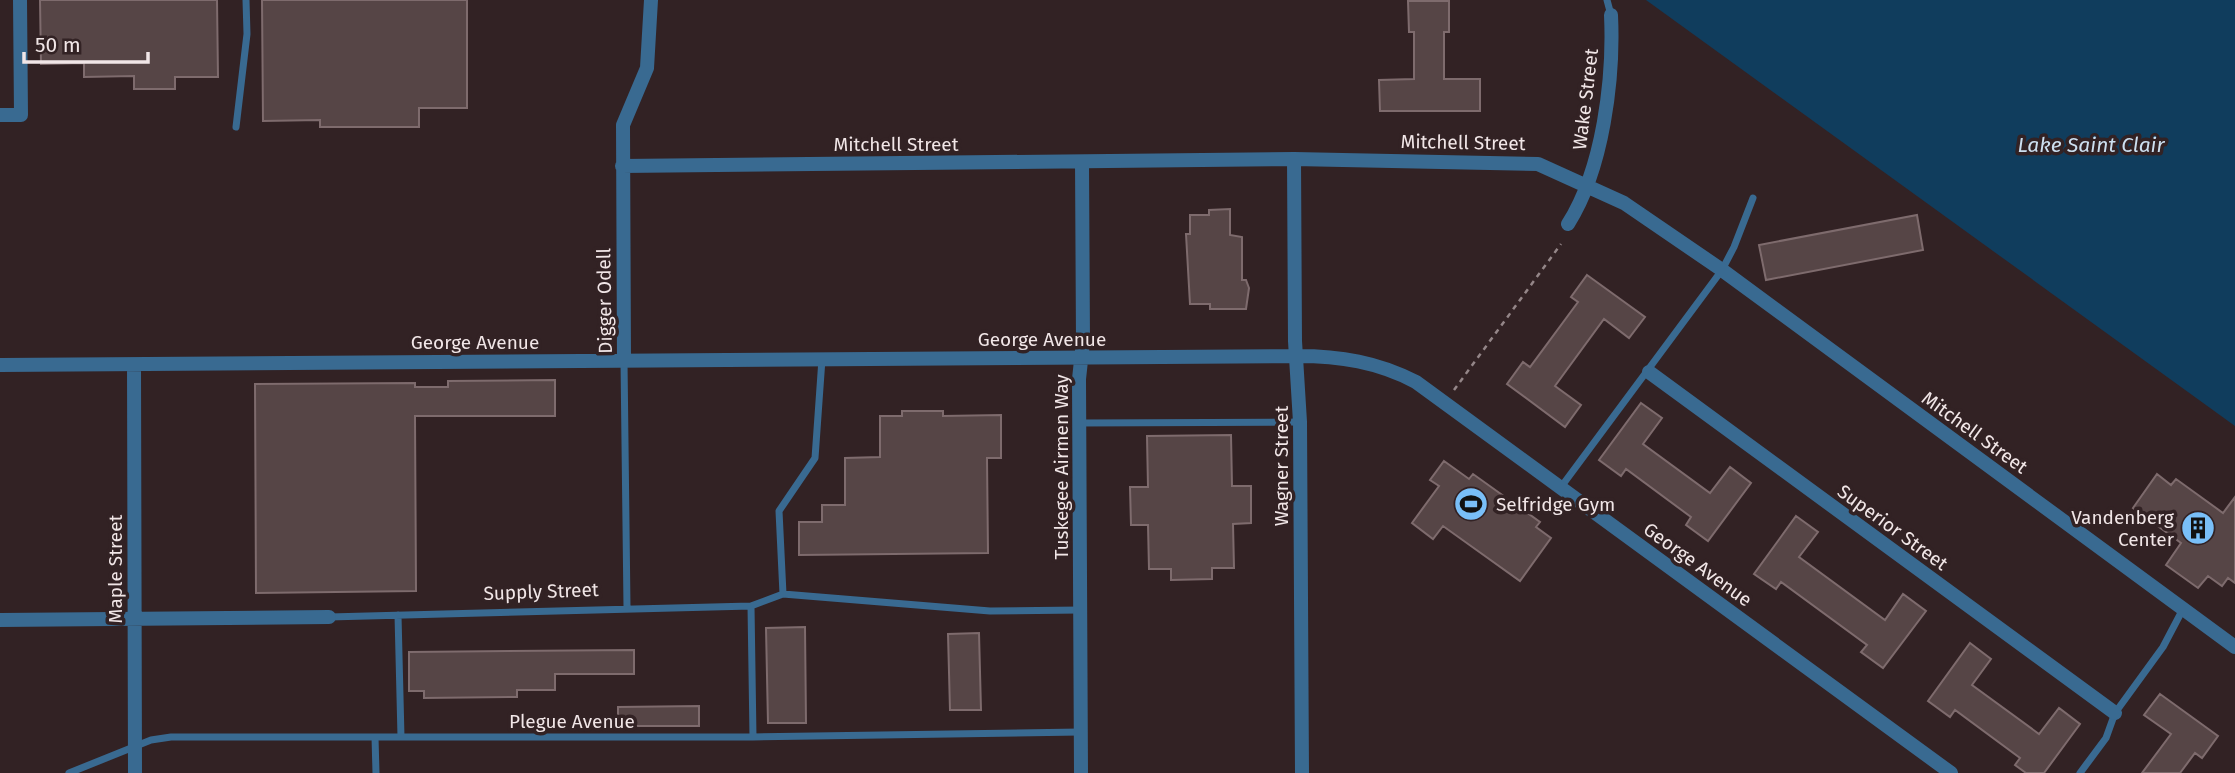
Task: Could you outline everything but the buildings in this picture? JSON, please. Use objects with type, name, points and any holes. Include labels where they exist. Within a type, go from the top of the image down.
[{"type":"street","points":[[0,115],[21,115],[20,0]]},
{"type":"street","name":"Digger Odell","points":[[624,361],[623,125],[633,94],[648,68],[651,0]]},
{"type":"street","name":"Wake Street","points":[[1568,223],[1589,185],[1602,137],[1611,15]]},
{"type":"street","name":"Mitchell Street","points":[[622,166],[1294,159],[1529,162],[1589,185],[1624,203],[1722,271],[2235,647]]},
{"type":"street","name":"Wagner Street","points":[[1294,159],[1300,422],[1303,773]]},
{"type":"street","name":"Tuskegee Airmen Way","points":[[1081,773],[1082,162]]},
{"type":"street","name":"George Avenue","points":[[0,365],[1297,356],[1356,360],[1400,374],[1951,773]]},
{"type":"street","name":"Maple Street","points":[[134,365],[135,773]]},
{"type":"street","name":"Superior Street","points":[[1649,372],[2115,713]]},
{"type":"street","name":"Supply Street","points":[[0,620],[329,617]]},
{"type":"lane","points":[[236,127],[247,34],[246,0]]},
{"type":"lane","points":[[1607,0],[1611,15]]},
{"type":"lane","points":[[1560,488],[1722,271],[1753,198]]},
{"type":"lane","points":[[783,594],[779,511],[816,458],[821,359]]},
{"type":"lane","name":"Digger Odell","points":[[624,361],[627,607]]},
{"type":"lane","points":[[1080,423],[1300,422]]},
{"type":"lane","name":"Supply Street","points":[[329,617],[627,607],[751,607],[783,594],[990,611],[1080,610]]},
{"type":"lane","points":[[751,607],[753,737]]},
{"type":"lane","points":[[2080,773],[2106,738],[2115,713],[2163,647],[2183,609]]},
{"type":"lane","points":[[398,615],[401,737]]},
{"type":"lane","name":"Plegue Avenue","points":[[69,773],[135,747],[171,737],[753,737],[1081,732]]},
{"type":"lane","points":[[375,737],[376,773]]},
{"type":"path","points":[[1452,392],[1561,244]]},
{"type":"water","name":"Lake Saint Clair","points":[[1646,0],[2235,0],[2235,426]]},
{"type":"place","name":"Selfridge Gym","points":[[1471,504]]},
{"type":"place","name":"Vandenberg Center","points":[[2198,528]]}]
